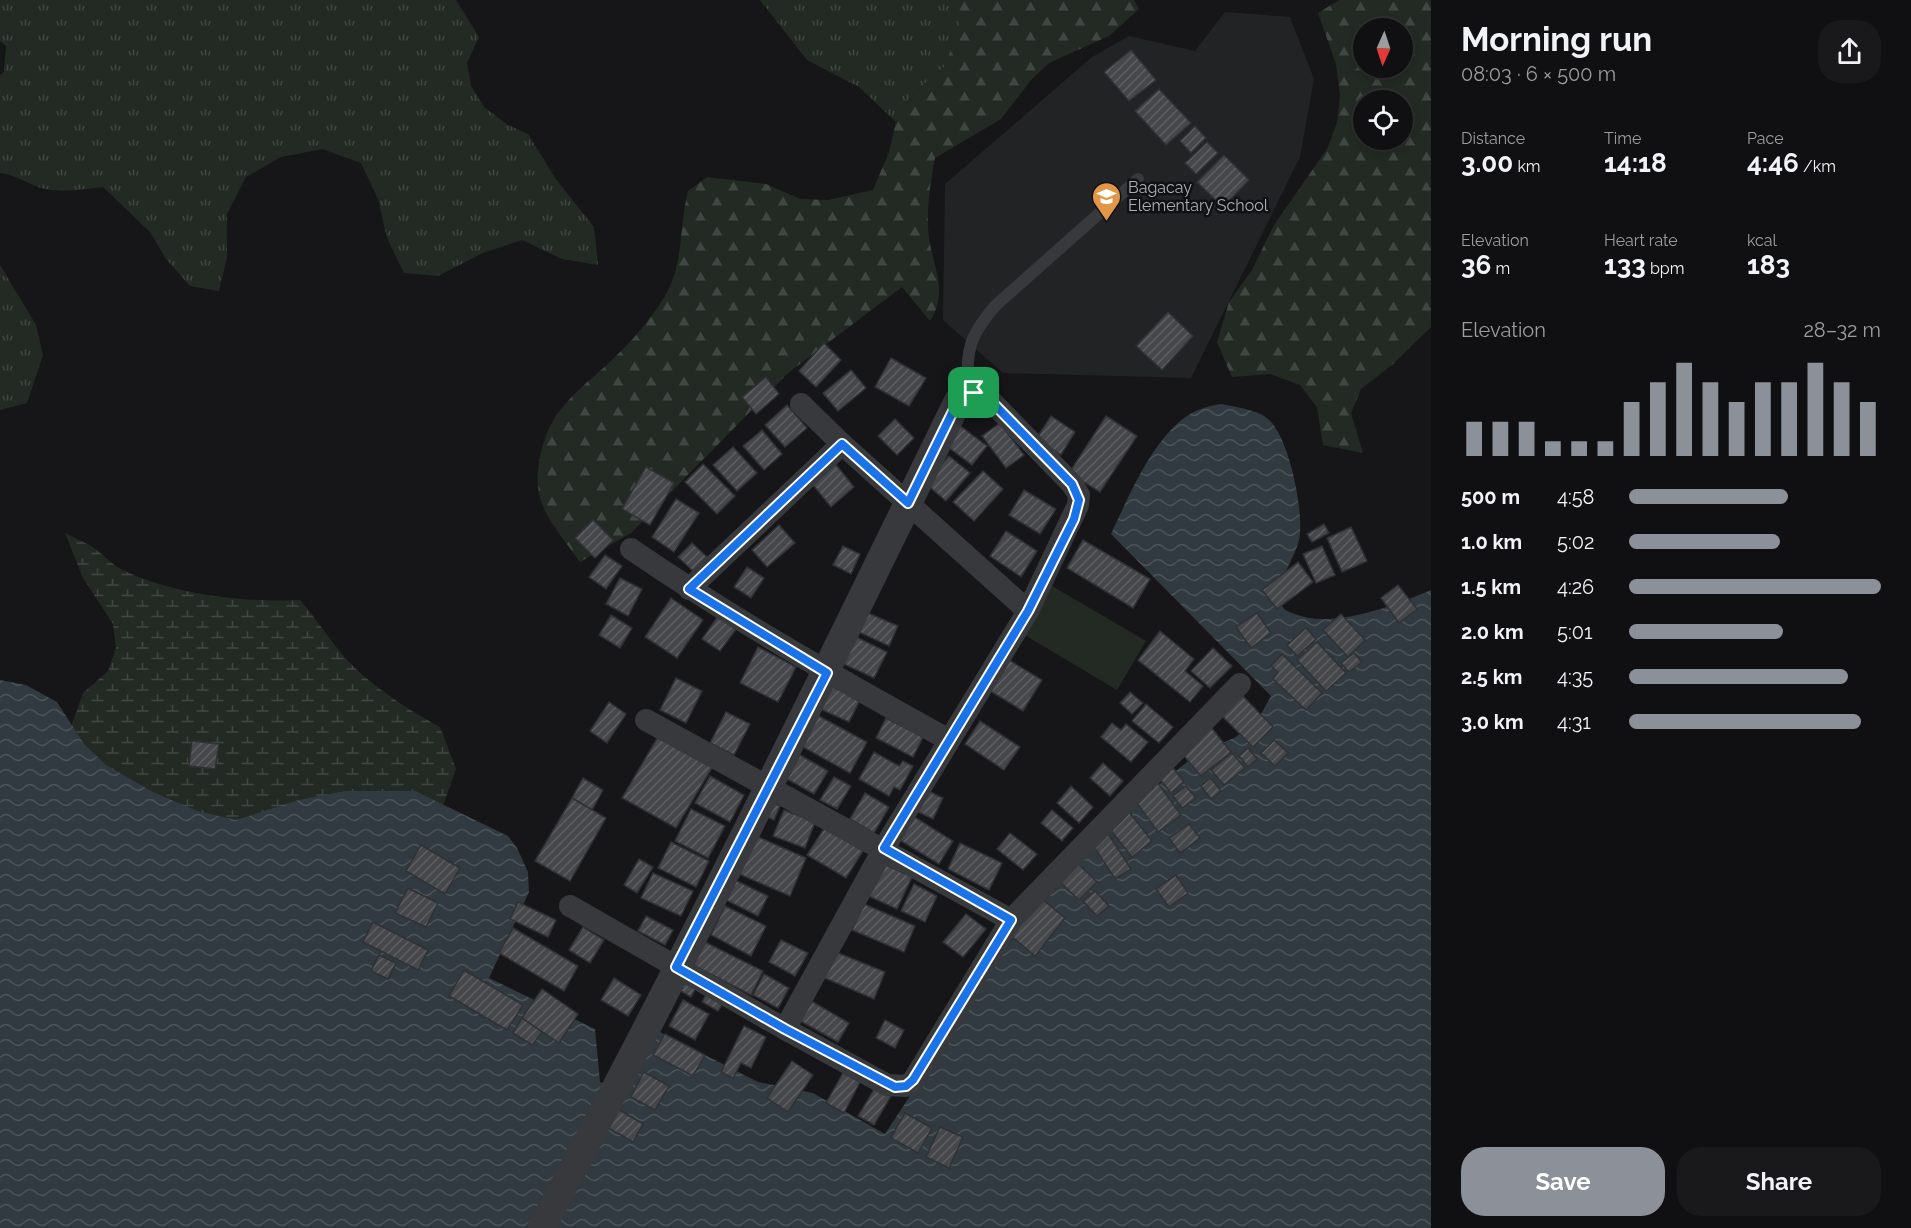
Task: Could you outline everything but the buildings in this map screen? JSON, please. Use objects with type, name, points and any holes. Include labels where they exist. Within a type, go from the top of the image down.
[{"type":"street","points":[[541,1228],[616,1090],[676,967],[827,673],[958,401],[967,393],[981,394],[990,400],[1072,484],[1078,495],[1078,506],[1074,519],[1028,611],[884,848],[785,1029]]},
{"type":"street","points":[[801,404],[842,444],[1028,611]]},
{"type":"street","points":[[689,589],[842,444]]},
{"type":"street","points":[[631,549],[689,589],[827,673],[949,740]]},
{"type":"street","points":[[570,906],[886,1085],[906,1086],[913,1080],[1011,920],[1240,684]]},
{"type":"street","points":[[646,720],[768,788],[884,848],[1011,920]]},
{"type":"lane","points":[[967,393],[970,346],[974,332],[996,305],[1138,179]]},
{"type":"shaded area","name":"Bagacay Elementary School","points":[[1225,12],[1290,17],[1314,79],[1300,157],[1191,378],[1003,373],[943,320],[945,184],[1092,57],[1129,36],[1195,51]]},
{"type":"green space","points":[[0,0],[456,0],[479,37],[467,63],[471,86],[484,107],[508,125],[528,134],[555,178],[594,227],[598,265],[562,259],[522,240],[483,253],[438,276],[404,273],[387,238],[378,199],[361,163],[322,149],[281,157],[246,177],[227,214],[227,257],[219,291],[190,286],[166,259],[150,232],[103,187],[59,191],[39,187],[0,173],[0,75],[4,72],[6,46],[0,41]]},
{"type":"green space","points":[[760,0],[949,0],[961,27],[944,67],[911,96],[896,122],[859,87],[807,60]]},
{"type":"green space","points":[[949,0],[1134,0],[1139,9],[1109,36],[1049,63],[1032,79],[1001,119],[935,158],[928,227],[939,297],[930,321],[902,287],[788,373],[631,533],[580,562],[543,507],[538,487],[538,471],[543,444],[549,428],[565,404],[627,345],[665,296],[678,258],[688,191],[707,177],[766,184],[800,199],[828,200],[873,190],[889,152],[896,122],[911,96],[944,67],[960,27]]},
{"type":"green space","points":[[1339,0],[1431,0],[1431,327],[1393,364],[1361,389],[1351,413],[1363,453],[1323,445],[1317,407],[1300,385],[1270,374],[1232,377],[1217,342],[1229,302],[1252,270],[1274,225],[1327,149],[1337,123],[1340,96],[1336,64],[1318,13]]},
{"type":"green space","points":[[0,265],[36,325],[43,355],[27,403],[0,410]]},
{"type":"green space","points":[[65,533],[94,548],[119,568],[160,584],[231,598],[300,600],[342,655],[358,671],[392,697],[440,727],[456,769],[443,806],[392,1228],[71,727],[83,693],[108,671],[116,648],[113,624],[83,578]]},
{"type":"green space","points":[[1052,586],[1146,641],[1117,690],[1023,634]]},
{"type":"water","points":[[1221,404],[1252,411],[1268,419],[1283,441],[1289,458],[1300,513],[1300,528],[1297,547],[1280,588],[1281,604],[1285,609],[1310,618],[1345,617],[1363,614],[1431,590],[1431,1228],[0,1228],[0,680],[26,685],[57,702],[84,744],[106,765],[153,792],[197,811],[236,820],[299,800],[345,791],[415,791],[508,836],[517,848],[528,872],[529,892],[489,978],[595,1029],[600,1082],[623,1093],[658,1031],[758,1082],[813,1093],[885,1134],[1021,926],[1144,796],[1196,755],[1236,737],[1260,716],[1271,696],[1111,534],[1146,464],[1170,431],[1183,419],[1198,410]]},
{"type":"place","name":"Bagacay Elementary School","points":[[1107,222]]},
{"type":"route","points":[[974,393],[981,394],[990,400],[1072,484],[1079,500],[1074,519],[1028,611],[884,848],[1011,920],[913,1080],[906,1086],[895,1087],[886,1085],[676,967],[827,673],[689,589],[842,444],[908,503],[961,396],[974,393]]}]
